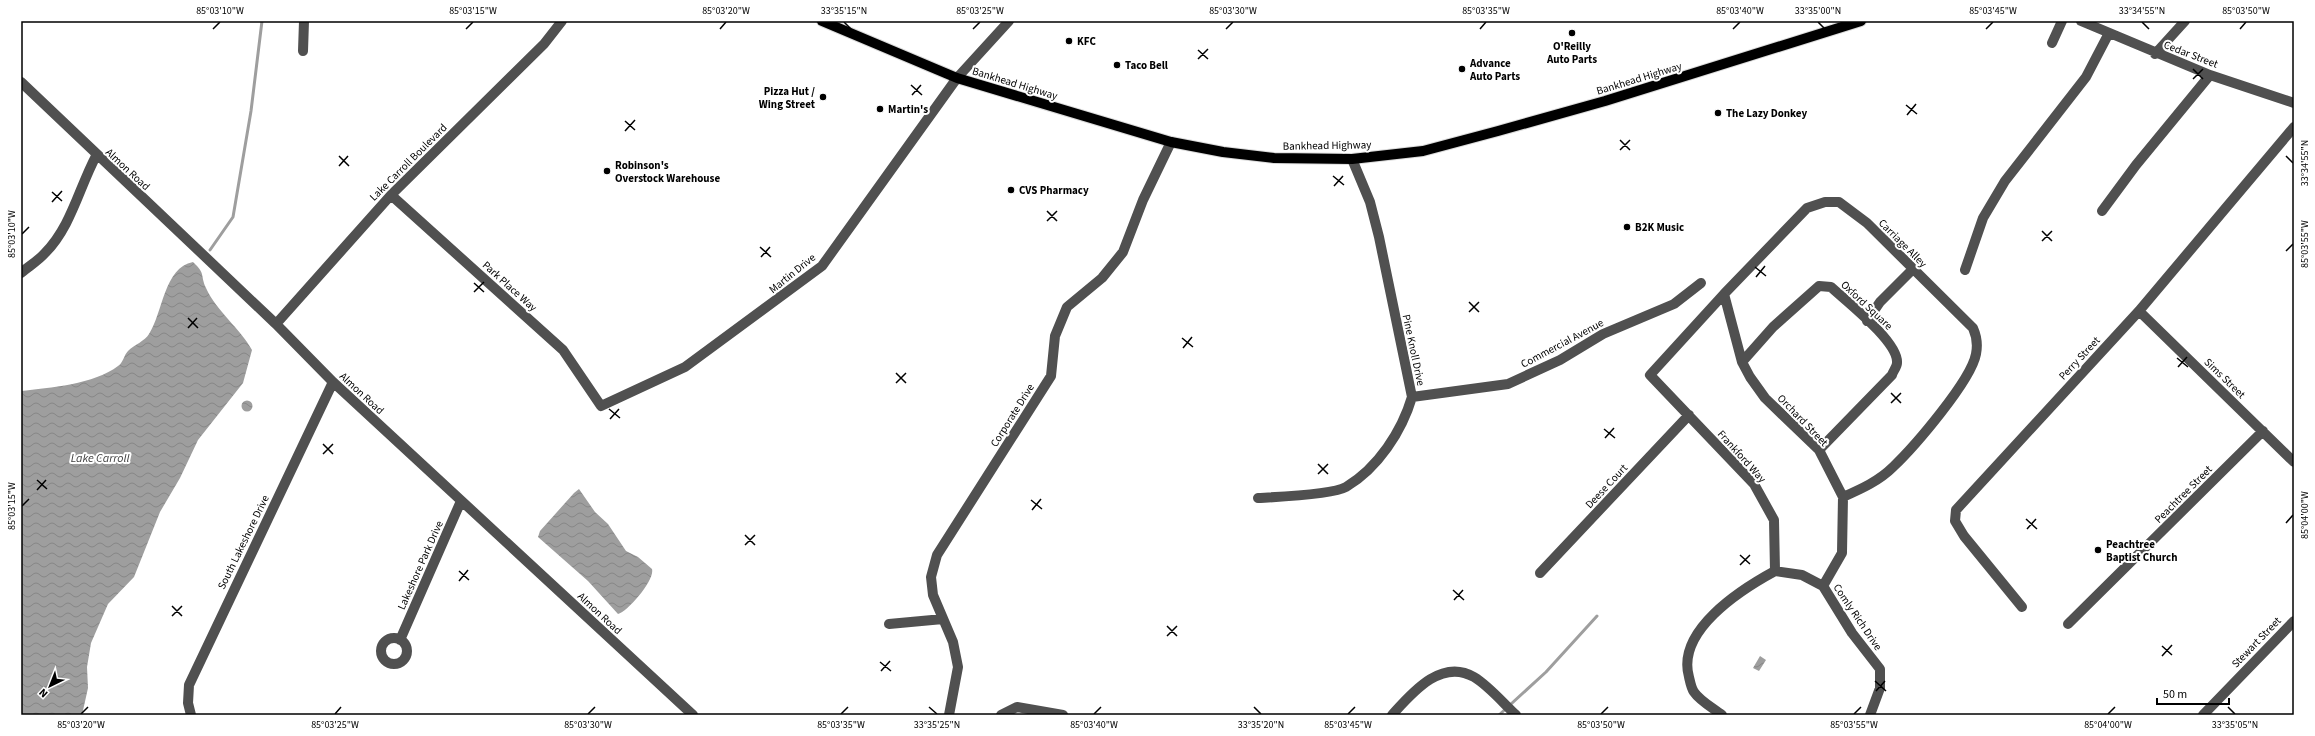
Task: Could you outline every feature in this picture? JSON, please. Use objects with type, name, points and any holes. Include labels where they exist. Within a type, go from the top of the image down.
[{"type":"main road","name":"Bankhead Highway","points":[[822,21],[957,78],[1171,142],[1223,152],[1274,158],[1352,159],[1423,151],[1491,133],[1605,101],[1861,21]]},
{"type":"street","points":[[303,51],[304,21]]},
{"type":"street","name":"Lake Carroll Boulevard","points":[[276,324],[391,195],[544,44],[562,21]]},
{"type":"street","name":"Martin Drive","points":[[601,406],[685,367],[822,266],[957,78],[1009,21]]},
{"type":"street","points":[[2052,43],[2062,21]]},
{"type":"street","name":"Cedar Street","points":[[2081,21],[2155,54],[2210,75],[2294,103]]},
{"type":"street","points":[[2155,54],[2185,21]]},
{"type":"street","points":[[1965,270],[1983,218],[2005,181],[2086,77],[2109,33]]},
{"type":"street","points":[[2102,211],[2136,164],[2210,75]]},
{"type":"street","name":"Almon Road","points":[[21,82],[96,156],[276,324],[333,382],[693,715]]},
{"type":"street","name":"Perry Street","points":[[2022,607],[1964,536],[1955,521],[1956,510],[2139,311],[2294,127]]},
{"type":"street","name":"Corporate Drive","points":[[949,715],[958,668],[953,642],[943,619],[932,585],[931,577],[937,555],[1051,376],[1055,336],[1067,307],[1102,278],[1123,252],[1143,200],[1171,142]]},
{"type":"street","points":[[21,273],[45,253],[59,236],[71,214],[96,156]]},
{"type":"street","name":"Pine Knoll Drive","points":[[1258,498],[1310,494],[1346,487],[1373,465],[1396,436],[1406,417],[1412,397],[1379,237],[1370,202],[1352,159]]},
{"type":"street","name":"Park Place Way","points":[[391,195],[563,350],[601,406]]},
{"type":"street","name":"Carriage Alley","points":[[1650,375],[1724,294],[1807,208],[1825,202],[1839,202],[1867,223],[1912,270],[1973,328],[1978,340],[1976,355],[1970,372],[1942,411],[1893,468],[1869,486],[1844,498]]},
{"type":"street","points":[[1867,321],[1884,298],[1912,270]]},
{"type":"street","name":"Commercial Avenue","points":[[1412,397],[1508,384],[1560,360],[1603,334],[1674,304],[1692,292],[1701,283]]},
{"type":"street","name":"Oxford Square","points":[[1742,362],[1774,327],[1819,286],[1831,287],[1891,346],[1897,363],[1892,375],[1819,450]]},
{"type":"street","name":"Orchard Street","points":[[1724,294],[1742,362],[1750,377],[1765,398],[1819,450],[1844,498],[1842,554],[1823,586]]},
{"type":"street","name":"Sims Street","points":[[2139,311],[2294,462]]},
{"type":"street","name":"Frankford Way","points":[[1650,375],[1754,484],[1774,520],[1775,571]]},
{"type":"street","name":"South Lakeshore Drive","points":[[191,715],[188,703],[189,684],[333,382]]},
{"type":"street","name":"Deese Court","points":[[1540,573],[1688,416]]},
{"type":"street","name":"Peachtree Street","points":[[2068,624],[2263,431]]},
{"type":"street","name":"Lakeshore Park Drive","points":[[400,640],[461,501]]},
{"type":"street","points":[[1722,715],[1693,691],[1686,666],[1688,654],[1694,638],[1705,623],[1738,596],[1775,571]]},
{"type":"street","name":"Comly Rich Drive","points":[[1775,571],[1802,575],[1823,586],[1852,633],[1880,669],[1880,688],[1870,715]]},
{"type":"street","points":[[889,624],[943,619]]},
{"type":"street","name":"Stewart Street","points":[[2206,714],[2294,621]]},
{"type":"street","points":[[1392,715],[1415,690],[1439,674],[1458,671],[1475,678],[1516,715]]},
{"type":"street","points":[[1001,715],[1017,707],[1063,715]]},
{"type":"water","name":"Lake Carroll","points":[[193,262],[201,272],[204,284],[216,305],[241,334],[252,350],[243,383],[198,440],[180,478],[160,512],[134,577],[108,604],[91,643],[87,667],[88,688],[82,715],[21,715],[21,391],[58,387],[85,381],[108,372],[118,366],[128,351],[145,339],[149,334],[154,325],[165,292],[176,272],[183,266]]},
{"type":"water","points":[[247,400],[251,402],[253,406],[251,410],[247,412],[243,410],[241,406],[243,402]]},
{"type":"water","points":[[579,489],[595,512],[608,524],[626,551],[638,557],[652,569],[652,574],[640,594],[628,607],[618,614],[588,581],[538,537],[540,531]]},
{"type":"water","points":[[1760,656],[1766,660],[1759,671],[1753,668]]},
{"type":"waterway","points":[[210,250],[233,217],[251,111],[262,21]]},
{"type":"waterway","points":[[1499,715],[1546,672],[1597,616]]},
{"type":"place","name":"O'Reilly Auto Parts","points":[[1572,33]]},
{"type":"place","name":"KFC","points":[[1069,41]]},
{"type":"place","name":"Taco Bell","points":[[1117,65]]},
{"type":"place","name":"Advance Auto Parts","points":[[1462,69]]},
{"type":"place","name":"Pizza Hut / Wing Street","points":[[823,97]]},
{"type":"place","name":"Martin's","points":[[880,109]]},
{"type":"place","name":"The Lazy Donkey","points":[[1718,113]]},
{"type":"place","name":"Robinson's Overstock Warehouse","points":[[607,171]]},
{"type":"place","name":"CVS Pharmacy","points":[[1011,190]]},
{"type":"place","name":"B2K Music","points":[[1627,227]]},
{"type":"place","name":"Peachtree Baptist Church","points":[[2098,550]]}]
